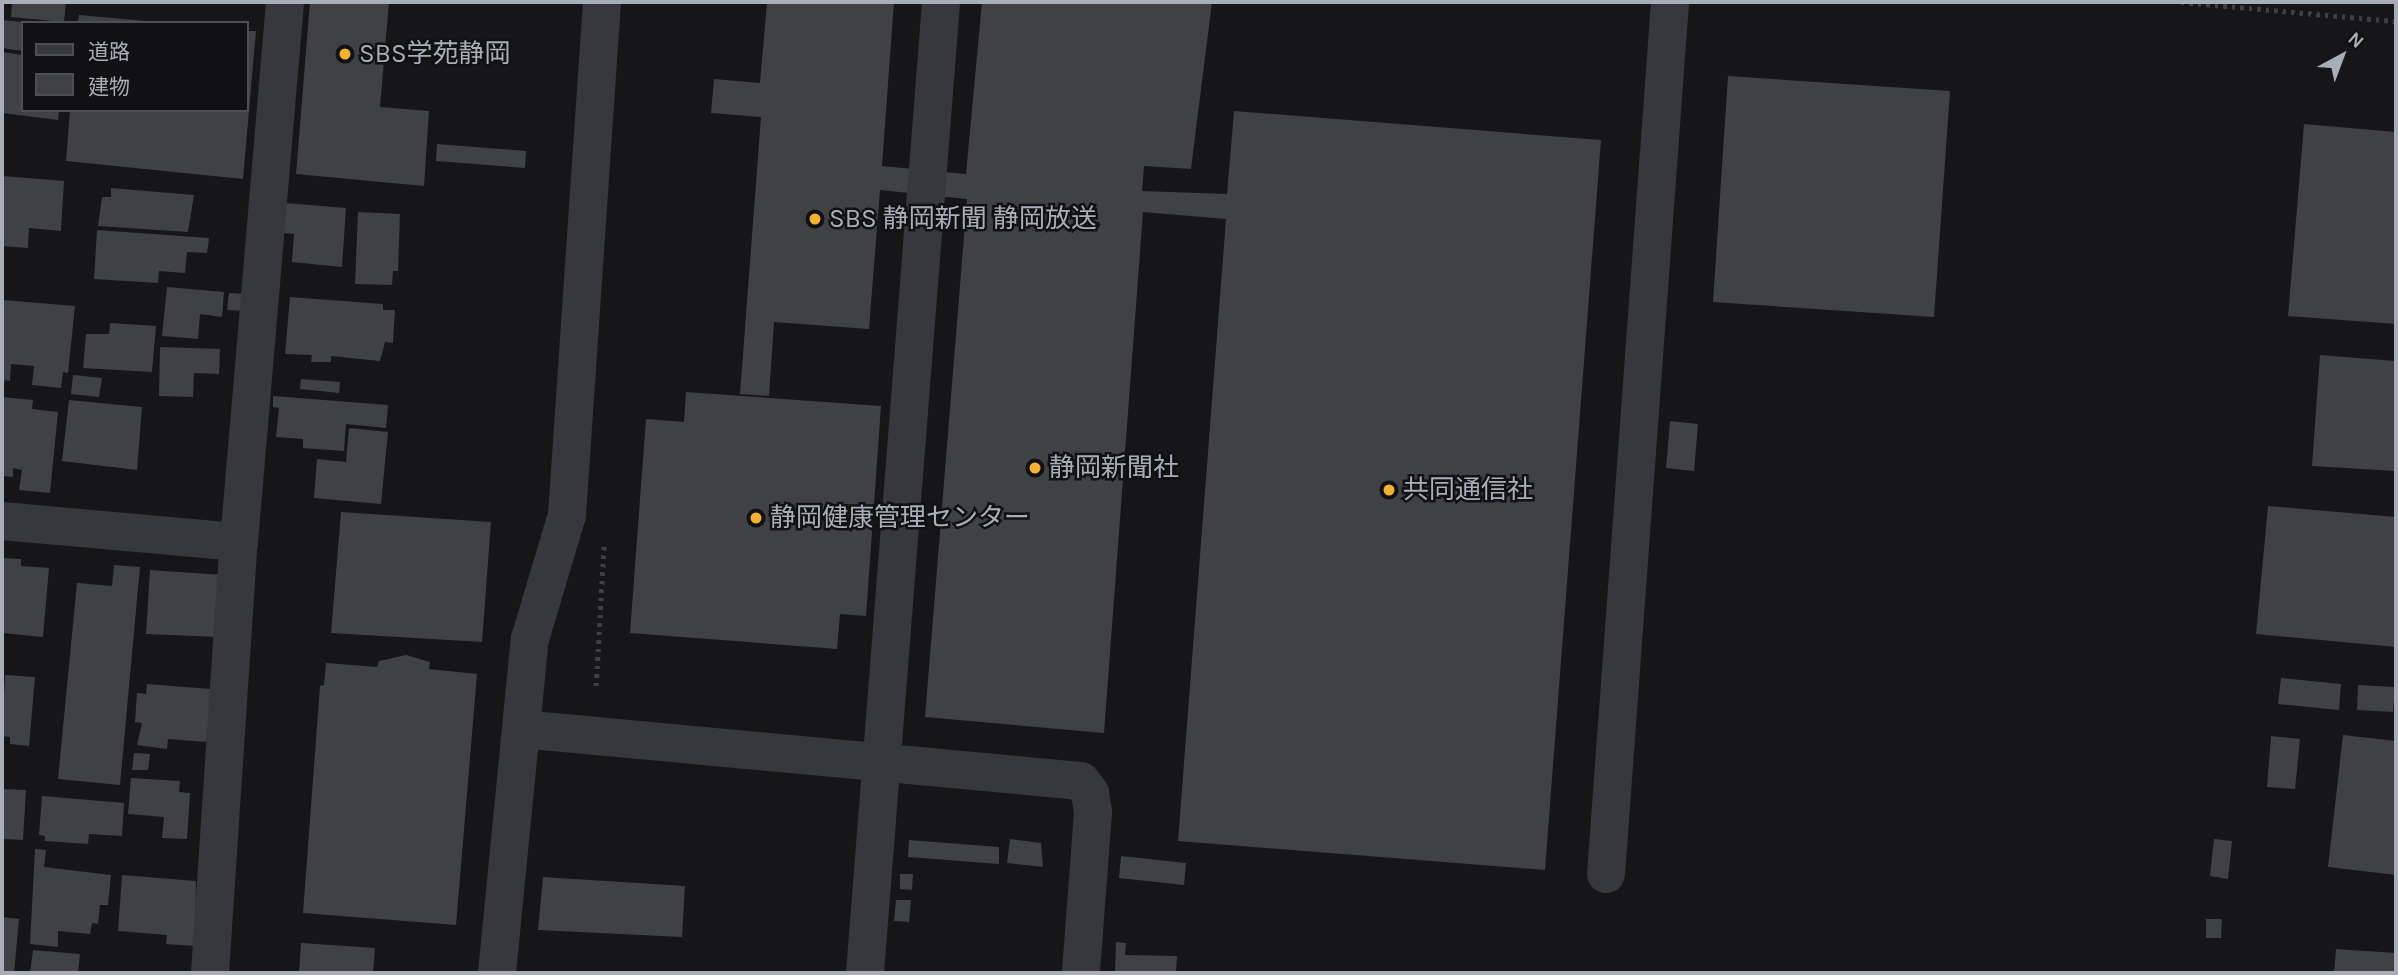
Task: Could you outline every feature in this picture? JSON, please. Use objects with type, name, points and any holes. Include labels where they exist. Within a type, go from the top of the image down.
[{"type":"street","points":[[210,973],[239,542],[285,2]]},
{"type":"street","points":[[497,973],[530,639],[567,515],[602,2]]},
{"type":"street","points":[[865,973],[941,2]]},
{"type":"street","points":[[1606,874],[1670,2]]},
{"type":"street","points":[[2,522],[239,542]]},
{"type":"street","points":[[521,729],[1081,781],[1090,793],[1093,812],[1081,973]]},
{"type":"path","points":[[2181,2],[2396,21]]},
{"type":"building","points":[[12,2],[66,2],[64,21],[11,17]]},
{"type":"building","name":"SBS学苑静岡","points":[[310,2],[389,2],[380,107],[429,111],[424,186],[296,174]]},
{"type":"building","points":[[767,2],[894,2],[882,166],[966,174],[982,2],[1212,2],[1191,169],[1144,166],[1142,191],[1227,194],[1234,111],[1601,140],[1545,870],[1178,841],[1226,219],[1143,212],[1104,733],[925,717],[967,199],[880,190],[869,329],[774,322],[769,396],[740,394],[761,117],[711,113],[714,79],[760,83]]},
{"type":"building","points":[[79,15],[145,21],[78,21]]},
{"type":"building","points":[[2,20],[21,22],[21,51],[2,48]]},
{"type":"building","points":[[248,31],[256,31],[243,179],[66,161],[70,112],[248,112]]},
{"type":"building","points":[[2,52],[21,55],[21,112],[59,112],[58,120],[2,113]]},
{"type":"building","points":[[1728,76],[1950,91],[1934,317],[1713,302]]},
{"type":"building","points":[[2304,124],[2396,132],[2396,324],[2288,316]]},
{"type":"building","points":[[437,144],[526,151],[525,168],[436,161]]},
{"type":"building","points":[[2,176],[64,181],[61,231],[29,228],[28,248],[2,246]]},
{"type":"building","points":[[111,188],[194,195],[188,232],[98,226],[102,197],[111,197]]},
{"type":"building","points":[[285,203],[346,208],[342,267],[292,262],[294,234],[282,233]]},
{"type":"building","points":[[358,212],[400,214],[398,271],[393,271],[392,285],[355,284]]},
{"type":"building","points":[[97,230],[209,238],[207,253],[187,252],[185,273],[159,271],[158,283],[94,279]]},
{"type":"building","points":[[167,287],[224,292],[222,317],[200,314],[198,339],[162,336]]},
{"type":"building","points":[[229,293],[245,294],[244,311],[227,310]]},
{"type":"building","points":[[290,297],[383,304],[383,310],[395,310],[393,343],[385,342],[380,361],[331,356],[331,362],[311,362],[312,355],[285,354]]},
{"type":"building","points":[[2,300],[75,306],[68,373],[63,372],[61,388],[32,385],[34,366],[11,364],[10,381],[5,380],[2,391]]},
{"type":"building","points":[[110,323],[156,326],[152,372],[83,368],[86,334],[109,334]]},
{"type":"building","points":[[160,347],[220,349],[219,374],[194,373],[193,397],[159,396]]},
{"type":"building","points":[[2320,355],[2396,361],[2396,471],[2312,466]]},
{"type":"building","points":[[73,375],[102,378],[99,397],[71,394]]},
{"type":"building","points":[[301,379],[340,382],[339,393],[300,389]]},
{"type":"building","name":"静岡健康管理センター","points":[[686,392],[881,406],[866,616],[840,614],[837,649],[630,633],[646,419],[684,422]]},
{"type":"building","points":[[273,396],[388,405],[386,428],[346,424],[344,451],[303,448],[303,439],[276,437],[279,408],[273,407]]},
{"type":"building","points":[[2,397],[33,400],[32,409],[58,412],[50,493],[19,490],[22,470],[13,468],[13,477],[2,476]]},
{"type":"building","points":[[69,400],[142,407],[137,470],[62,461]]},
{"type":"building","points":[[1670,421],[1698,424],[1694,471],[1666,468]]},
{"type":"building","points":[[349,428],[388,432],[381,504],[314,498],[317,459],[346,462]]},
{"type":"building","points":[[2268,506],[2396,517],[2396,647],[2256,634]]},
{"type":"building","points":[[341,512],[491,522],[482,642],[331,633]]},
{"type":"building","points":[[3,558],[21,559],[21,566],[49,568],[43,637],[2,633]]},
{"type":"building","points":[[114,565],[140,567],[120,785],[58,779],[77,583],[112,586]]},
{"type":"building","points":[[150,570],[223,575],[218,637],[146,634]]},
{"type":"building","points":[[406,655],[430,662],[429,669],[477,674],[456,925],[303,913],[320,686],[324,685],[326,663],[377,667],[379,661]]},
{"type":"building","points":[[5,675],[35,677],[29,746],[10,744],[10,737],[2,736]]},
{"type":"building","points":[[2281,678],[2341,684],[2339,710],[2278,704]]},
{"type":"building","points":[[147,684],[211,689],[207,742],[168,739],[167,749],[137,745],[142,723],[135,722],[137,693],[146,694]]},
{"type":"building","points":[[2358,685],[2395,687],[2393,712],[2357,710]]},
{"type":"building","points":[[2343,735],[2396,741],[2396,875],[2328,867]]},
{"type":"building","points":[[2271,736],[2300,739],[2295,789],[2267,787]]},
{"type":"building","points":[[134,753],[150,754],[148,770],[132,770]]},
{"type":"building","points":[[131,778],[180,781],[179,792],[190,793],[187,839],[162,838],[164,817],[128,814]]},
{"type":"building","points":[[2,789],[26,790],[23,840],[2,839]]},
{"type":"building","points":[[42,796],[124,803],[122,836],[89,834],[88,844],[45,841],[45,836],[39,835]]},
{"type":"building","points":[[1010,839],[1041,843],[1043,867],[1007,863]]},
{"type":"building","points":[[2214,839],[2232,841],[2228,879],[2210,876]]},
{"type":"building","points":[[909,840],[999,847],[999,864],[908,857]]},
{"type":"building","points":[[35,849],[46,850],[44,867],[111,875],[108,905],[100,905],[98,924],[92,923],[90,934],[58,931],[58,947],[30,944]]},
{"type":"building","points":[[1121,856],[1186,863],[1184,885],[1119,878]]},
{"type":"building","points":[[900,874],[913,874],[912,890],[900,889]]},
{"type":"building","points":[[122,875],[196,881],[195,946],[166,944],[167,935],[118,931]]},
{"type":"building","points":[[543,877],[685,886],[682,937],[538,930]]},
{"type":"building","points":[[896,900],[911,900],[909,922],[894,921]]},
{"type":"building","points":[[2,917],[19,919],[14,973],[2,973]]},
{"type":"building","points":[[2206,919],[2222,919],[2221,938],[2206,938]]},
{"type":"building","points":[[1116,942],[1126,943],[1125,955],[1177,956],[1176,973],[1115,972]]},
{"type":"building","points":[[301,943],[375,948],[373,973],[299,973]]},
{"type":"building","points":[[2336,949],[2396,953],[2396,973],[2334,973]]},
{"type":"building","points":[[33,950],[80,954],[78,973],[30,973]]},
{"type":"place","name":"SBS学苑静岡","points":[[345,54]]},
{"type":"place","name":"SBS 静岡新聞 静岡放送","points":[[815,219]]},
{"type":"place","name":"静岡新聞社","points":[[1035,468]]},
{"type":"place","name":"共同通信社","points":[[1389,490]]},
{"type":"place","name":"静岡健康管理センター","points":[[756,518]]}]
